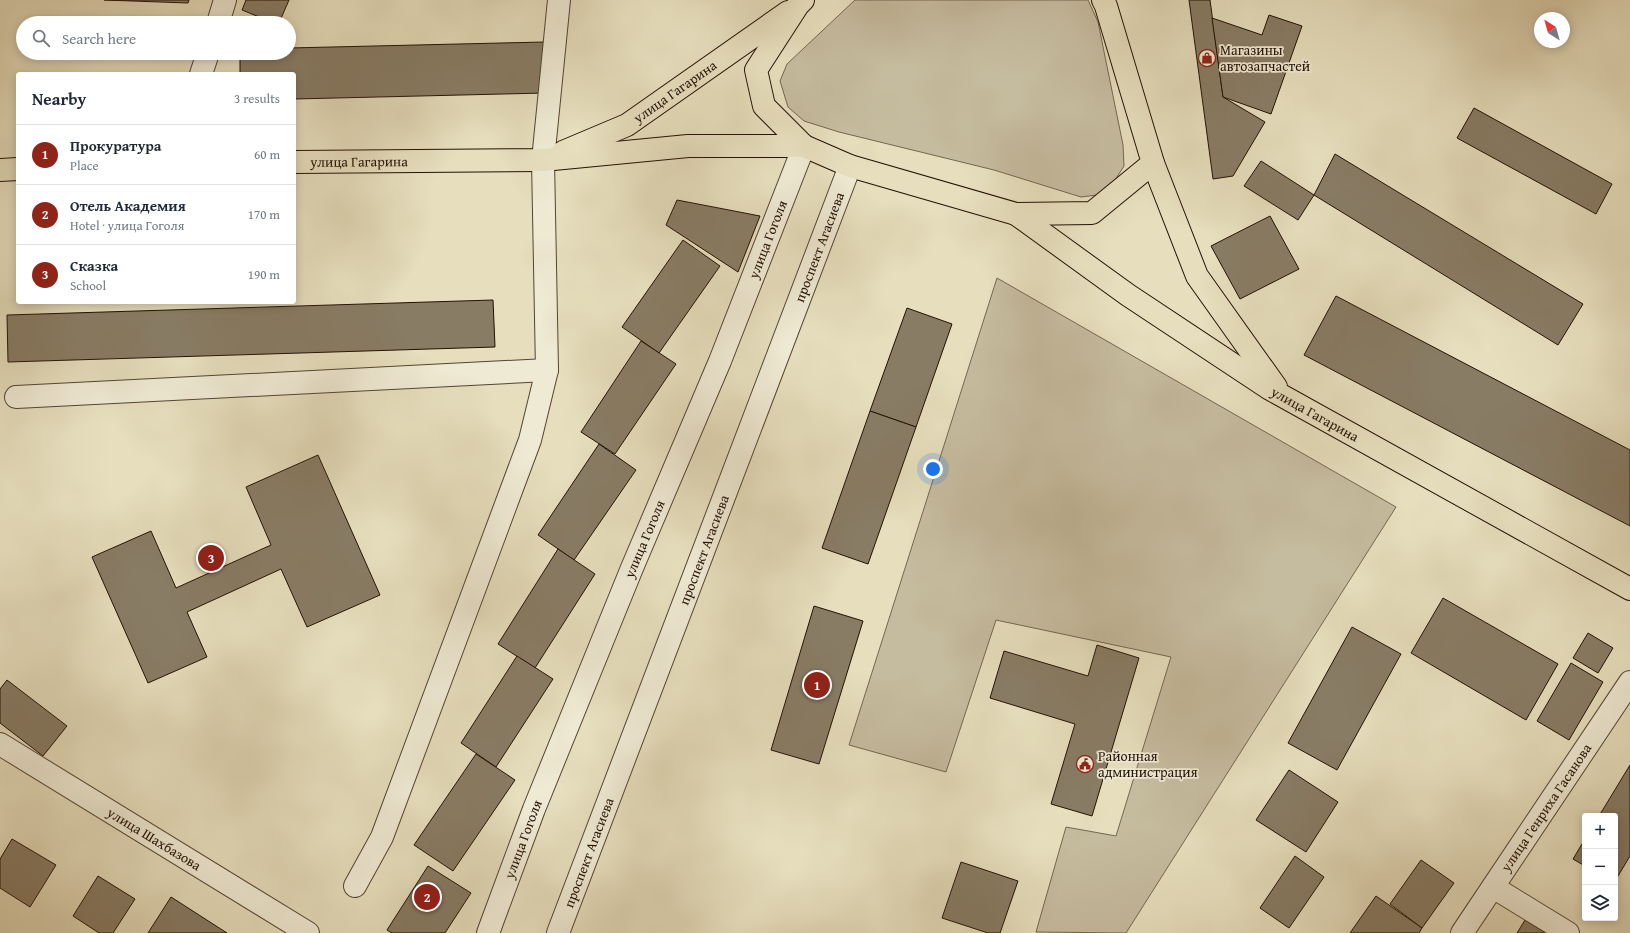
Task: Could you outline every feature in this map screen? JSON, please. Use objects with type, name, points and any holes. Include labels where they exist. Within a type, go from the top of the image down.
[{"type":"main road","name":"улица Гагарина","points":[[1105,2],[1153,162],[1197,276],[1274,386],[1390,453],[1630,584]]},
{"type":"main road","name":"улица Гагарина","points":[[543,160],[627,125],[801,3]]},
{"type":"main road","points":[[801,3],[756,70],[764,106],[804,146],[850,166],[1016,214],[1092,213],[1153,162]]},
{"type":"main road","name":"улица Гагарина","points":[[296,162],[543,160],[688,146],[804,146]]},
{"type":"main road","points":[[0,170],[16,169]]},
{"type":"main road","name":"улица Гагарина","points":[[1016,214],[1128,295],[1270,389],[1630,589]]},
{"type":"street","points":[[220,16],[225,0]]},
{"type":"street","points":[[355,886],[382,837],[530,440],[547,370],[543,160],[559,0]]},
{"type":"street","points":[[202,72],[206,60]]},
{"type":"street","name":"улица Гоголя","points":[[488,933],[537,802],[632,568],[720,361],[804,146]]},
{"type":"street","name":"проспект Агасиева","points":[[558,933],[850,166]]},
{"type":"street","points":[[16,396],[547,370]]},
{"type":"street","name":"улица Генриха Гасанова","points":[[1462,933],[1630,682]]},
{"type":"street","name":"улица Шахбазова","points":[[0,744],[308,933]]},
{"type":"street","points":[[1493,887],[1568,933]]},
{"type":"shaded area","points":[[855,0],[1088,0],[1098,22],[1123,145],[1124,166],[1113,183],[1097,195],[1081,197],[994,170],[839,132],[804,121],[788,107],[780,81],[787,64]]},
{"type":"shaded area","points":[[997,278],[1396,507],[1126,933],[1036,932],[1066,827],[1116,836],[1171,657],[996,620],[946,772],[849,745]]},
{"type":"building","points":[[104,0],[189,0],[188,3]]},
{"type":"building","points":[[246,0],[289,0],[282,16],[257,16],[242,10]]},
{"type":"building","name":"Магазины автозапчастей","points":[[1189,0],[1210,0],[1223,97],[1265,122],[1233,176],[1213,179]]},
{"type":"building","points":[[1269,15],[1302,26],[1271,114],[1223,97],[1212,18],[1262,35]]},
{"type":"building","points":[[544,42],[545,93],[296,99],[296,72],[240,72],[240,60],[296,60],[296,48]]},
{"type":"building","points":[[1474,108],[1612,184],[1596,214],[1457,138]]},
{"type":"building","points":[[1335,154],[1583,304],[1558,345],[1314,195]]},
{"type":"building","points":[[1261,161],[1314,195],[1298,220],[1244,186]]},
{"type":"building","points":[[677,200],[760,216],[738,272],[666,225]]},
{"type":"building","points":[[1270,216],[1299,269],[1240,299],[1211,246]]},
{"type":"building","points":[[683,240],[720,266],[659,353],[622,327]]},
{"type":"building","points":[[1336,296],[1630,450],[1630,526],[1304,355]]},
{"type":"building","points":[[493,300],[495,347],[8,362],[7,315]]},
{"type":"building","points":[[907,308],[952,324],[916,427],[870,411]]},
{"type":"building","points":[[641,341],[676,364],[615,454],[581,432]]},
{"type":"building","points":[[870,411],[916,427],[868,564],[822,548]]},
{"type":"building","points":[[599,444],[636,470],[574,560],[538,535]]},
{"type":"building","points":[[318,455],[380,595],[307,627],[281,569],[187,612],[207,657],[148,683],[92,557],[151,531],[176,588],[271,545],[246,487]]},
{"type":"building","points":[[558,549],[595,574],[535,668],[498,644]]},
{"type":"building","points":[[1443,598],[1558,664],[1526,720],[1411,653]]},
{"type":"building","points":[[814,606],[863,621],[819,764],[771,750]]},
{"type":"building","points":[[1352,627],[1401,654],[1337,770],[1288,743]]},
{"type":"building","points":[[1588,633],[1613,648],[1598,673],[1573,658]]},
{"type":"building","name":"Районная администрация","points":[[1097,645],[1139,658],[1092,816],[1051,804],[1075,724],[990,698],[1004,651],[1088,676]]},
{"type":"building","points":[[517,656],[553,679],[496,767],[461,743]]},
{"type":"building","points":[[1571,663],[1603,682],[1569,740],[1537,721]]},
{"type":"building","points":[[7,680],[67,726],[43,756],[0,723],[0,689]]},
{"type":"building","points":[[476,754],[515,780],[453,871],[414,845]]},
{"type":"building","points":[[1630,765],[1630,856],[1618,876],[1618,813],[1601,813]]},
{"type":"building","points":[[1289,770],[1338,802],[1306,852],[1256,820]]},
{"type":"building","points":[[12,839],[56,865],[30,907],[0,888],[0,859]]},
{"type":"building","points":[[1582,844],[1582,864],[1573,859]]},
{"type":"building","points":[[1295,856],[1324,877],[1289,928],[1260,908]]},
{"type":"building","points":[[1421,860],[1454,883],[1422,928],[1390,904]]},
{"type":"building","points":[[961,862],[1018,881],[1000,933],[988,933],[942,918]]},
{"type":"building","points":[[428,866],[471,893],[445,933],[392,933],[387,930]]},
{"type":"building","points":[[98,876],[135,899],[113,933],[99,933],[73,916]]},
{"type":"building","points":[[1376,896],[1422,928],[1419,933],[1350,933]]},
{"type":"building","points":[[171,897],[227,933],[148,933]]},
{"type":"building","points":[[1525,920],[1546,933],[1517,933]]},
{"type":"place","name":"Магазины автозапчастей","points":[[1207,58]]},
{"type":"place","name":"Сказка","points":[[211,558]]},
{"type":"place","name":"Прокуратура","points":[[817,685]]},
{"type":"place","name":"Районная администрация","points":[[1085,764]]},
{"type":"place","name":"Отель Академия","points":[[427,897]]}]
